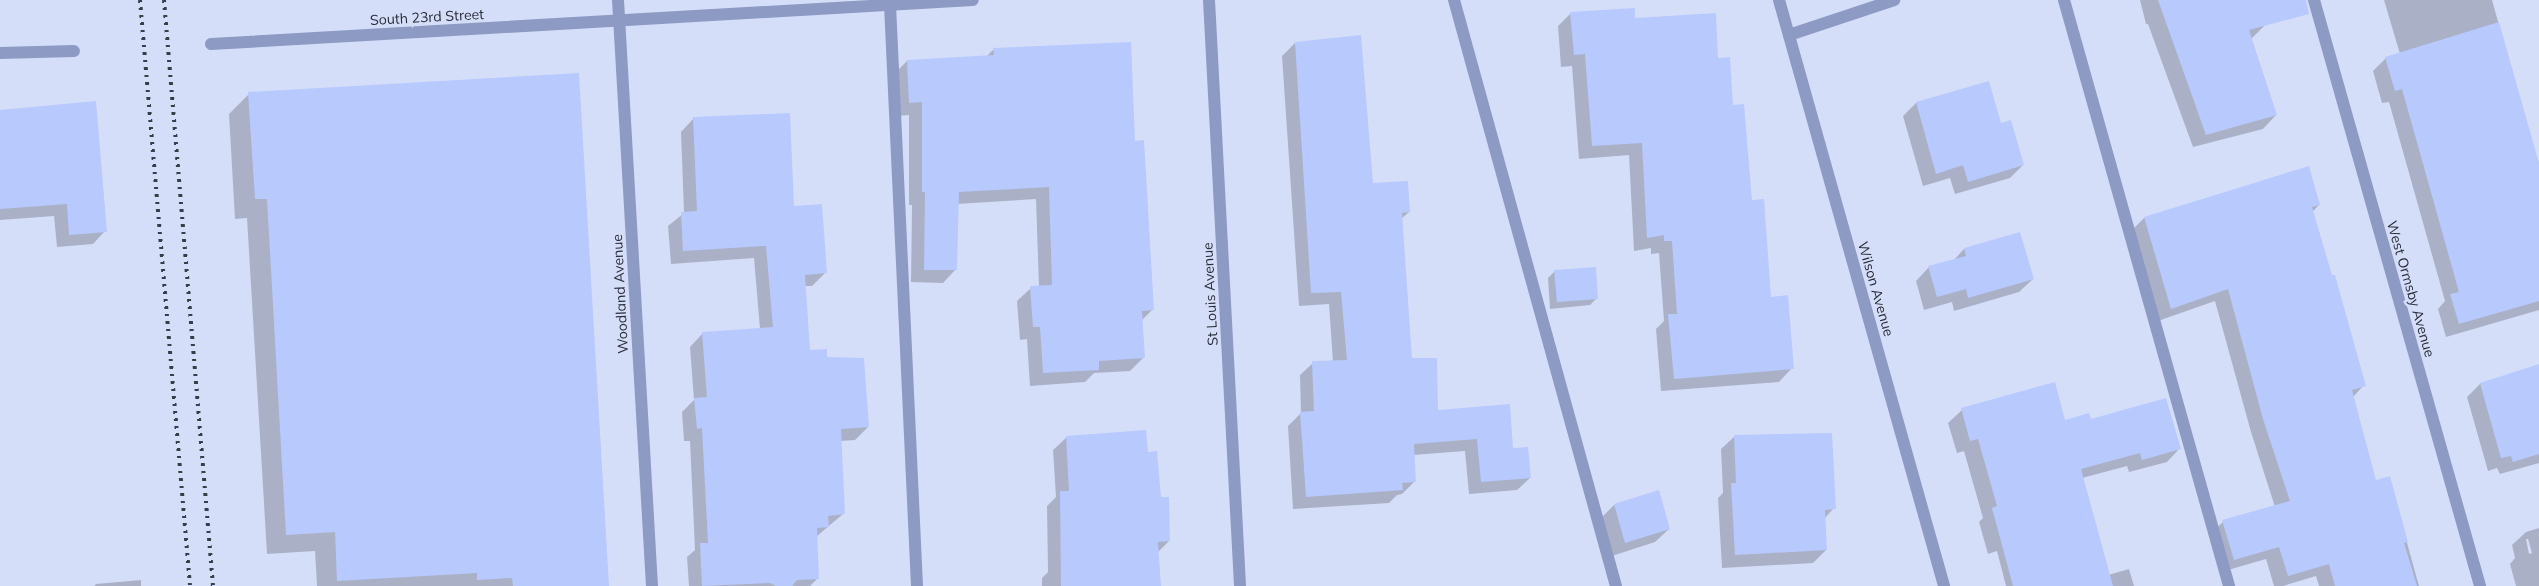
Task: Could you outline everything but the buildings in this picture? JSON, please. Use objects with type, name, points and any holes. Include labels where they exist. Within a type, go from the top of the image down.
[{"type":"street","name":"Woodland Avenue","points":[[618,0],[652,586]]},
{"type":"street","name":"South 23rd Street","points":[[211,44],[973,0]]},
{"type":"street","name":"St Louis Avenue","points":[[1209,0],[1240,586]]},
{"type":"street","points":[[1454,0],[1616,586]]},
{"type":"street","name":"Wilson Avenue","points":[[1779,0],[1944,586]]},
{"type":"street","points":[[1789,34],[1894,0]]},
{"type":"street","points":[[2064,0],[2229,586]]},
{"type":"street","name":"West Ormsby Avenue","points":[[2314,0],[2480,586]]},
{"type":"street","points":[[890,5],[917,586]]},
{"type":"street","points":[[0,53],[74,51]]},
{"type":"railway","points":[[140,0],[190,586]]},
{"type":"railway","points":[[164,0],[213,586]]}]
